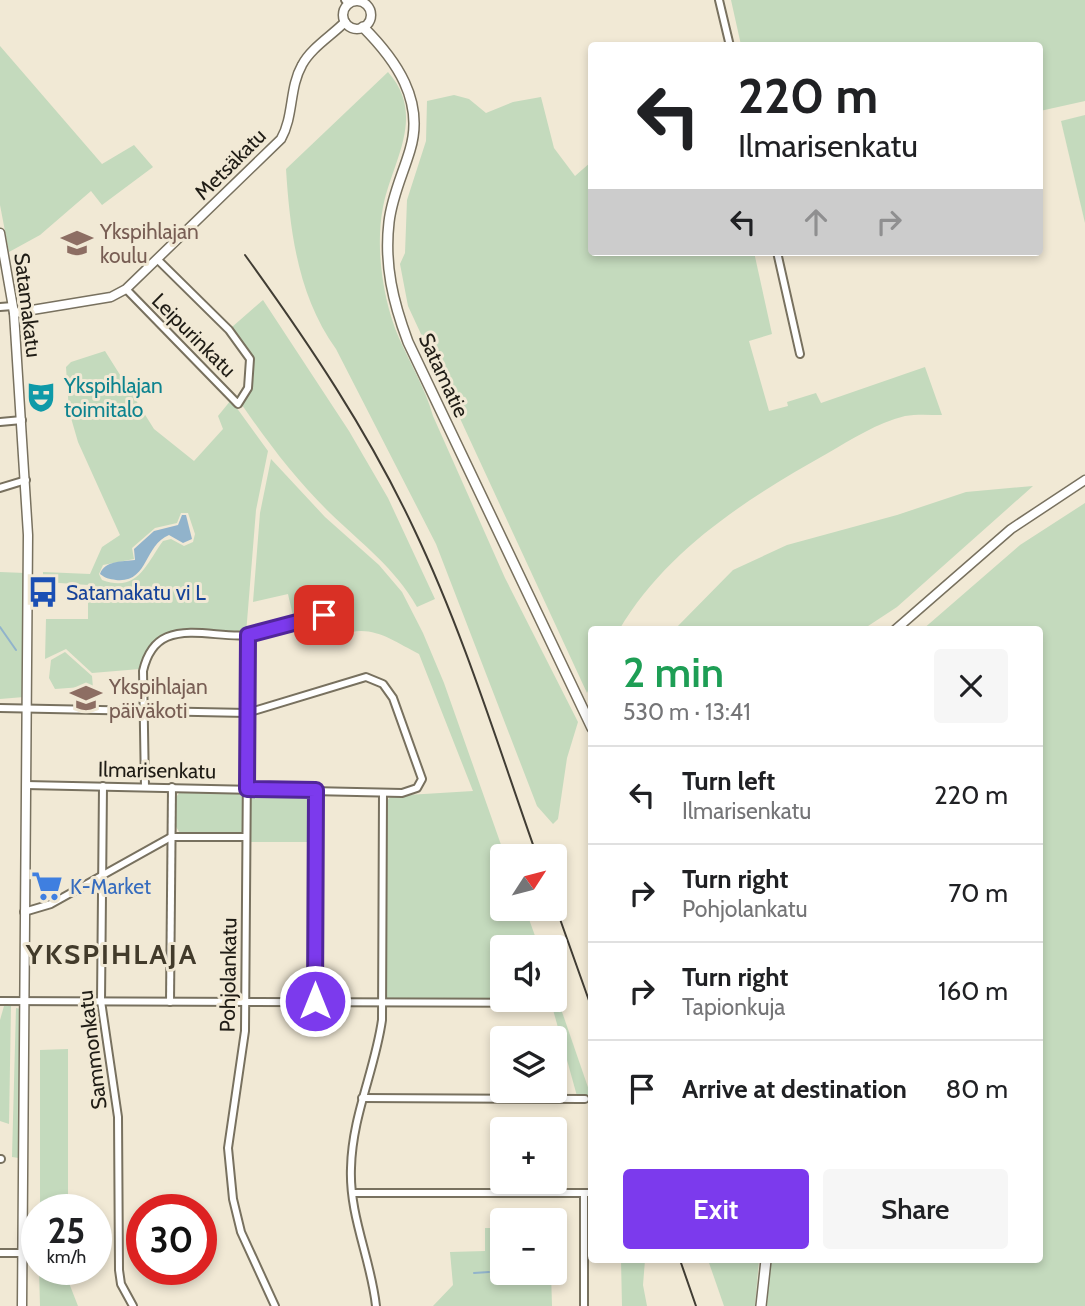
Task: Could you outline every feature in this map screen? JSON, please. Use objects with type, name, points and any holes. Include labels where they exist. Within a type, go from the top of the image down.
[{"type":"main road","name":"Satamatie","points":[[363,27],[402,75],[413,109],[413,141],[396,191],[388,234],[390,283],[399,318],[588,720]]},
{"type":"main road","points":[[761,1306],[766,1263]]},
{"type":"street","points":[[719,0],[729,42]]},
{"type":"street","points":[[361,1],[369,7],[370,19],[363,27],[353,28],[345,22],[343,13],[347,2],[361,1]]},
{"type":"street","points":[[369,7],[377,1]]},
{"type":"street","name":"Metsäkatu","points":[[0,307],[14,310],[111,297],[126,289],[281,139],[289,123],[293,90],[302,65],[345,22]]},
{"type":"street","name":"Satamakatu","points":[[0,233],[14,310],[26,481],[23,1194]]},
{"type":"street","points":[[778,256],[800,354]]},
{"type":"street","name":"Leipurinkatu","points":[[126,289],[238,404],[248,388],[250,359],[229,330],[157,258]]},
{"type":"street","points":[[0,422],[22,420]]},
{"type":"street","points":[[900,626],[1011,529],[1085,480]]},
{"type":"street","points":[[0,488],[26,481]]},
{"type":"street","points":[[145,787],[145,662],[159,642],[170,636],[248,635],[319,615],[332,619]]},
{"type":"street","name":"Pohjolankatu","points":[[248,635],[245,1003],[243,1051],[230,1118],[229,1167],[241,1231],[275,1306]]},
{"type":"street","name":"Ilmarisenkatu","points":[[26,785],[383,793],[414,790],[422,779],[393,698],[383,684],[375,680],[360,678],[247,713]]},
{"type":"street","points":[[0,708],[247,713]]},
{"type":"street","name":"Sammonkatu","points":[[103,786],[102,1001],[118,1117],[119,1270],[121,1284],[133,1306]]},
{"type":"street","points":[[170,1002],[172,788]]},
{"type":"street","points":[[315,1001],[316,790]]},
{"type":"street","points":[[376,1306],[353,1193],[353,1143],[362,1098],[377,1049],[383,1002],[383,793]]},
{"type":"street","points":[[24,912],[51,904],[171,837],[246,837]]},
{"type":"street","points":[[0,1001],[490,1003]]},
{"type":"street","points":[[362,1098],[586,1099]]},
{"type":"street","points":[[353,1193],[588,1193],[584,1306]]},
{"type":"street","points":[[0,1253],[21,1253]]},
{"type":"street","name":"Satamakatu","points":[[22,1285],[22,1306]]},
{"type":"green space","points":[[731,0],[1085,0],[1085,101],[1043,110],[1043,42],[740,42]]},
{"type":"green space","points":[[0,46],[102,164],[134,145],[153,167],[102,205],[91,191],[40,235],[9,252],[0,205]]},
{"type":"green space","points":[[388,72],[405,105],[406,122],[404,139],[387,190],[381,223],[380,257],[385,291],[399,338],[505,578],[578,722],[567,758],[558,819],[553,824],[537,806],[436,544],[336,349],[323,329],[298,263],[286,169]]},
{"type":"green space","points":[[454,95],[469,99],[486,113],[513,102],[541,97],[554,148],[575,176],[588,165],[588,256],[755,256],[772,334],[749,341],[769,411],[788,406],[787,402],[816,393],[821,403],[925,367],[942,415],[905,416],[875,427],[768,488],[712,528],[661,574],[622,626],[588,626],[587,693],[408,306],[400,264],[405,253],[407,200],[426,141],[427,101]]},
{"type":"green space","points":[[1085,115],[1085,223],[1061,121]]},
{"type":"green space","points":[[263,300],[349,431],[388,498],[435,599],[417,607],[388,568],[294,475],[242,405],[249,394],[254,374],[245,346],[232,327]]},
{"type":"green space","points":[[105,351],[154,429],[194,461],[223,429],[218,416],[231,400],[268,451],[256,510],[246,634],[198,631],[169,635],[157,642],[147,653],[140,669],[92,673],[66,649],[45,659],[46,619],[88,619],[88,585],[46,582],[43,581],[43,572],[90,574],[102,547],[120,535],[78,442],[69,411],[66,367],[71,362]],"holes":[[[181,513],[188,513],[195,534],[193,542],[184,546],[171,539],[163,541],[146,567],[133,579],[124,583],[102,580],[99,574],[103,565],[134,559],[132,548],[155,528],[177,523]]]},
{"type":"green space","points":[[271,459],[325,517],[379,565],[402,592],[423,633],[444,683],[501,844],[490,844],[490,921],[530,921],[535,935],[490,935],[490,1000],[386,999],[387,801],[391,796],[473,791],[419,654],[372,632],[342,635],[328,615],[311,615],[294,620],[288,594],[253,602],[260,513]]},
{"type":"green space","points":[[1033,486],[897,607],[868,626],[678,626],[733,570],[787,545],[897,515],[966,492]]},
{"type":"green space","points":[[1085,503],[1085,1306],[767,1306],[770,1263],[1043,1263],[1043,626],[927,626],[1020,545]]},
{"type":"green space","points":[[0,572],[25,573],[24,697],[0,699]]},
{"type":"green space","points":[[65,652],[92,676],[93,688],[89,688],[89,694],[82,693],[82,687],[55,689],[49,678],[51,660]]},
{"type":"green space","points":[[181,791],[240,792],[244,798],[244,832],[240,835],[181,835],[175,825],[176,797]]},
{"type":"green space","points":[[255,793],[312,794],[312,842],[250,842],[250,798]]},
{"type":"green space","points":[[4,1006],[11,1006],[9,1124],[0,1121],[0,1020]]},
{"type":"green space","points":[[16,1008],[21,1009],[19,1158],[12,1157]]},
{"type":"green space","points":[[554,1012],[562,1012],[567,1026],[558,1026]]},
{"type":"green space","points":[[567,1026],[588,1087],[588,1096],[577,1096],[567,1060]]},
{"type":"green space","points":[[68,1049],[68,1194],[40,1194],[40,1050]]},
{"type":"green space","points":[[485,1228],[490,1228],[490,1285],[551,1285],[552,1306],[433,1306],[453,1285],[450,1252],[485,1251]]},
{"type":"green space","points":[[621,1263],[645,1263],[643,1285],[647,1306],[622,1306]]},
{"type":"green space","points":[[709,1263],[759,1263],[755,1306],[724,1306]]},
{"type":"green space","points":[[39,1285],[70,1285],[78,1306],[40,1306]]},
{"type":"water","points":[[182,515],[186,515],[192,539],[183,543],[169,535],[161,540],[135,576],[116,580],[100,574],[102,569],[110,564],[135,560],[134,549],[154,531],[178,525]]},
{"type":"waterway","points":[[0,627],[16,650]]},
{"type":"waterway","points":[[474,1273],[489,1272]]},
{"type":"railway","points":[[245,255],[292,321],[357,422],[414,529],[465,650],[533,844]]},
{"type":"railway","points":[[561,921],[588,998]]},
{"type":"railway","points":[[681,1263],[696,1306]]},
{"type":"place","name":"Ykspihlajan koulu","points":[[77,243]]},
{"type":"place","name":"Ykspihlajan toimitalo","points":[[41,397]]},
{"type":"place","name":"Satamakatu vi L","points":[[43,592]]},
{"type":"place","name":"Ykspihlajan päiväkoti","points":[[86,698]]},
{"type":"place","name":"K-Market","points":[[47,886]]},
{"type":"district","name":"YKSPIHLAJA","points":[[112,954]]},
{"type":"route","points":[[315,1001],[316,790],[247,789],[248,635],[324,615]]}]
